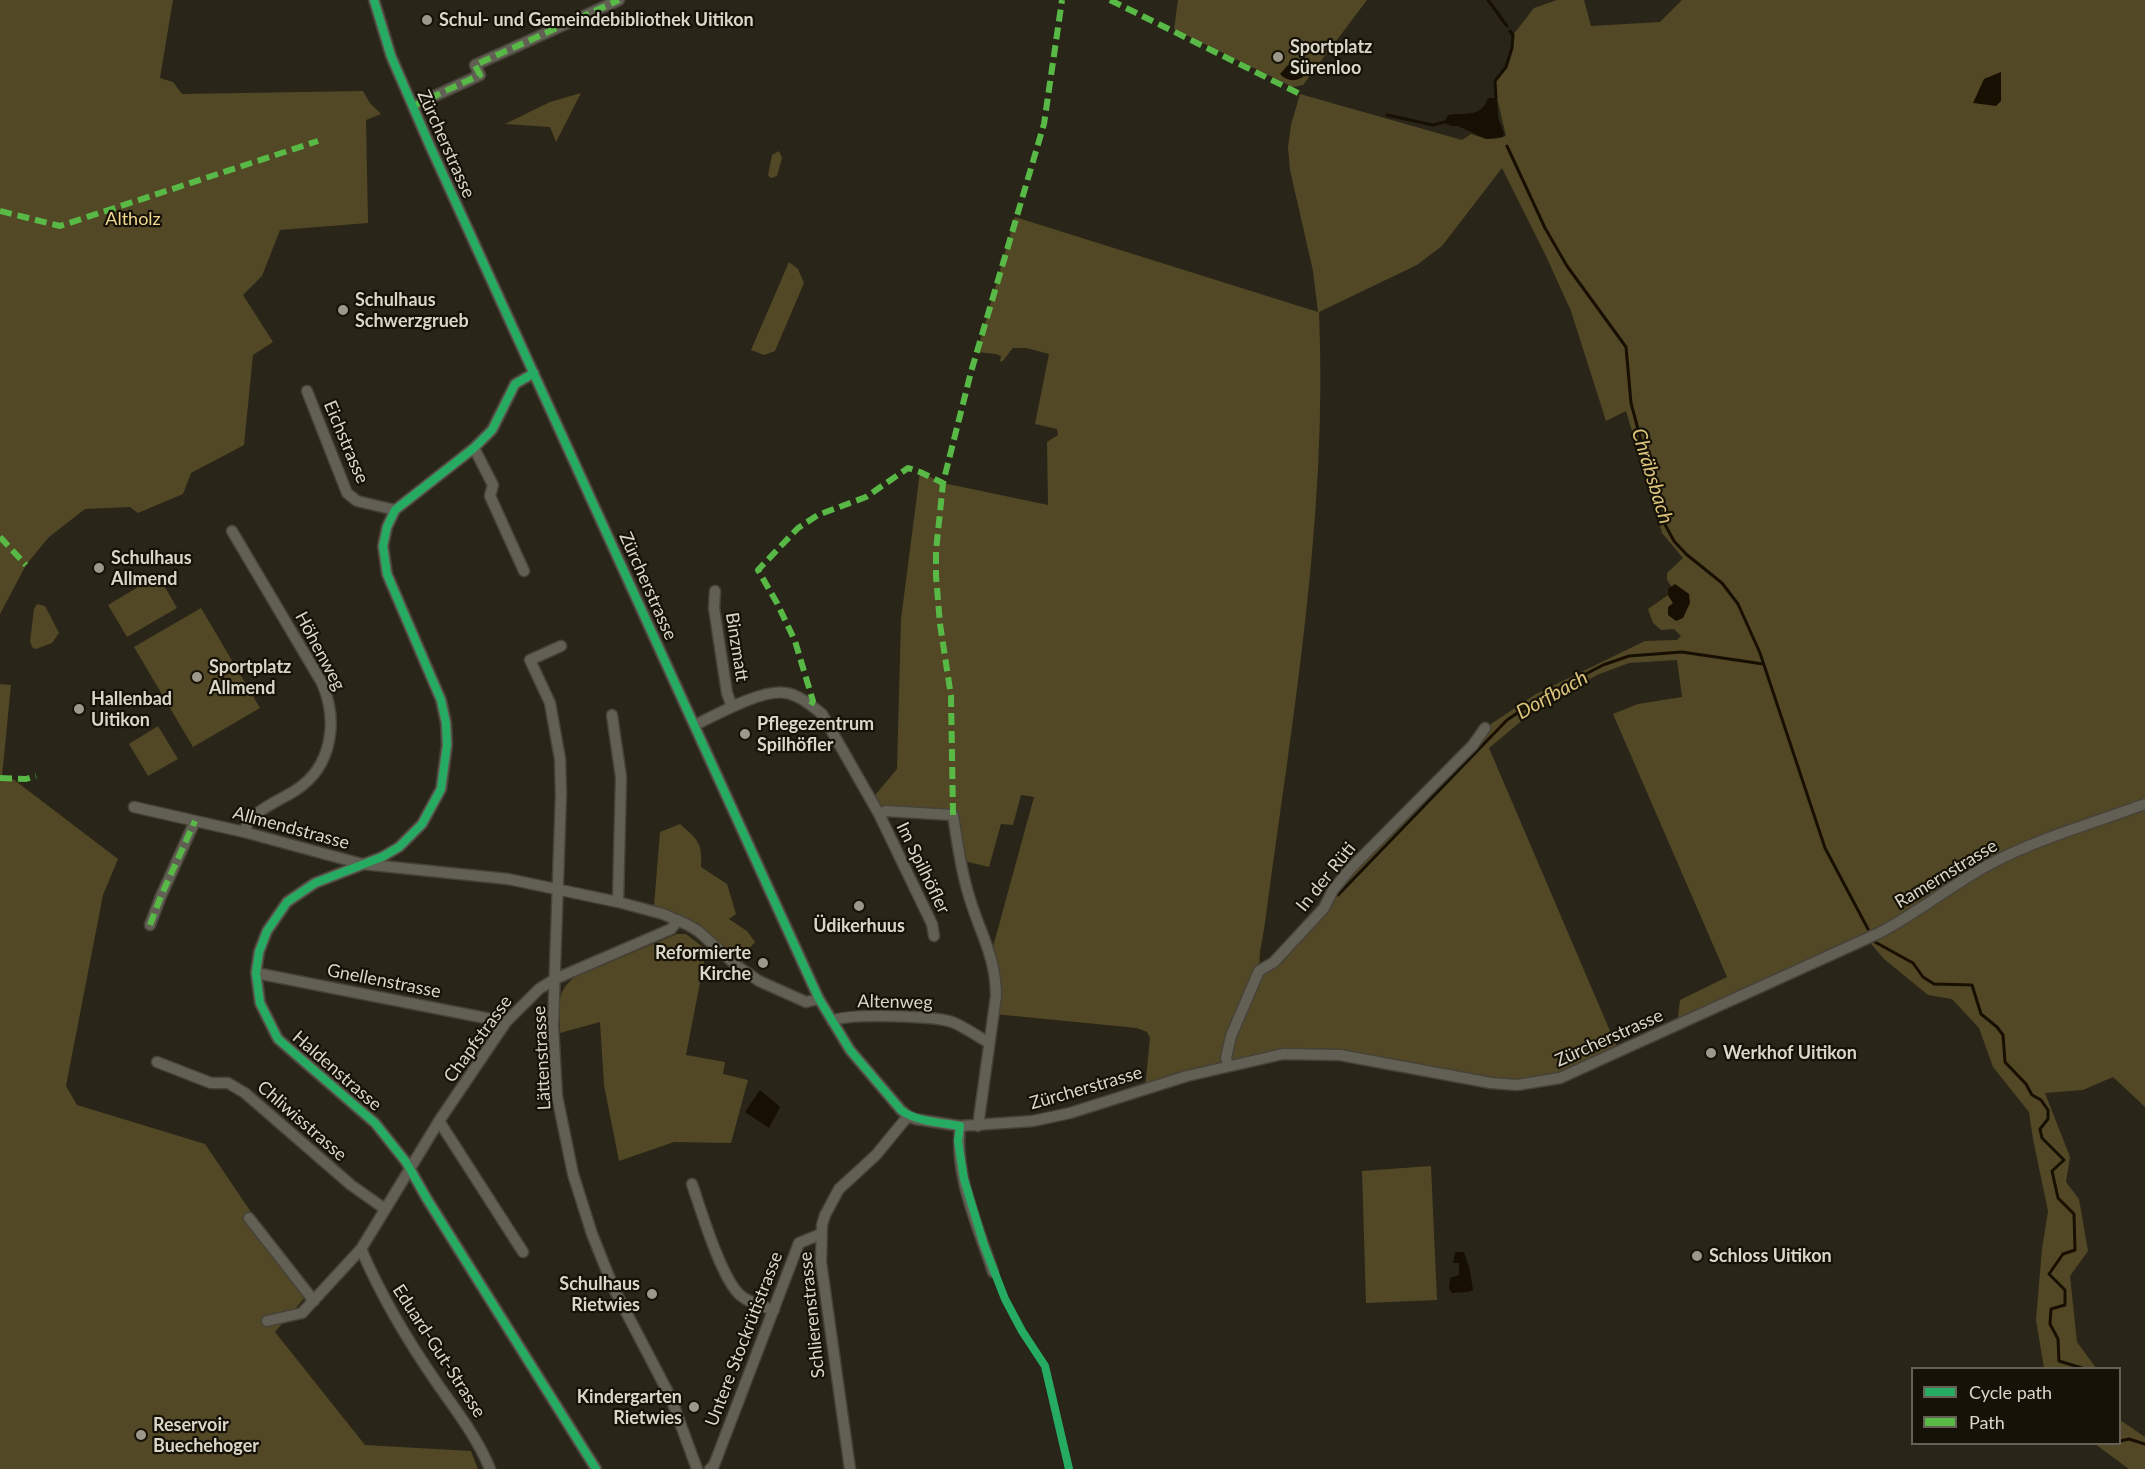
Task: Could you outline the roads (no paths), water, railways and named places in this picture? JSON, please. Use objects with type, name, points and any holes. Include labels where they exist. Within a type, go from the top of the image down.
[{"type":"street","name":"Zürcherstrasse","points":[[374,0],[391,56],[413,106],[819,999],[862,1065],[908,1116],[960,1126],[1033,1121],[1070,1113],[1228,1065],[1283,1054],[1340,1055],[1476,1081],[1538,1083],[1570,1075],[1835,954]]},
{"type":"street","points":[[413,106],[480,75],[475,64],[619,0]]},
{"type":"street","points":[[395,510],[474,448],[492,430],[515,384],[534,373]]},
{"type":"street","name":"Eichstrasse","points":[[307,391],[346,493],[357,501],[395,510]]},
{"type":"street","points":[[474,448],[493,485],[490,496],[524,571]]},
{"type":"street","name":"Haldenstrasse","points":[[395,510],[387,527],[383,546],[387,574],[441,699],[446,723],[447,745],[441,789],[422,824],[399,847],[382,857],[315,883],[287,902],[267,931],[259,952],[256,974],[260,1004],[278,1039],[375,1123],[410,1169],[596,1469]]},
{"type":"street","name":"Höhenweg","points":[[232,531],[322,683],[332,717],[328,748],[315,772],[299,788],[254,816],[244,832]]},
{"type":"street","name":"Binzmatt","points":[[715,591],[714,608],[727,693],[732,707]]},
{"type":"street","name":"Lättenstrasse","points":[[561,646],[530,660],[543,691],[549,697],[556,729],[561,794],[553,1026],[557,1096],[573,1174],[592,1234],[614,1289],[671,1398],[697,1469]]},
{"type":"street","name":"Im Spilhöfler","points":[[695,725],[757,696],[786,693],[811,705],[822,714],[879,814],[932,924],[934,936]]},
{"type":"street","points":[[612,715],[621,777],[618,902]]},
{"type":"street","name":"In der Rüti","points":[[1228,1065],[1226,1058],[1231,1036],[1259,971],[1274,962],[1324,908],[1333,890],[1350,870],[1473,744],[1485,728]]},
{"type":"street","name":"Ramernstrasse","points":[[1835,954],[1899,922],[1994,862],[2145,804]]},
{"type":"street","name":"Allmendstrasse","points":[[134,807],[244,832],[362,864],[508,879],[618,902],[678,920],[700,933],[736,965],[759,981],[806,1002],[819,999]]},
{"type":"street","name":"Im Spilhöfler","points":[[879,814],[886,811],[953,815],[967,891],[991,954],[996,980],[989,1043]]},
{"type":"street","points":[[150,925],[195,821]]},
{"type":"street","name":"Chapfstrasse","points":[[267,1321],[302,1313],[361,1249],[439,1121],[506,1022],[539,989],[555,979],[671,929],[678,920]]},
{"type":"street","name":"Gnellenstrasse","points":[[256,974],[506,1022]]},
{"type":"street","name":"Altenweg","points":[[832,1021],[849,1017],[938,1018],[963,1027],[989,1043]]},
{"type":"street","points":[[978,1126],[989,1043]]},
{"type":"street","name":"Chliwisstrasse","points":[[157,1062],[211,1083],[228,1083],[245,1093],[351,1185],[385,1209]]},
{"type":"street","name":"Schlierenstrasse","points":[[850,1469],[821,1262],[821,1234],[825,1215],[839,1190],[876,1155],[908,1116]]},
{"type":"street","points":[[439,1121],[523,1252]]},
{"type":"street","points":[[960,1126],[958,1141],[964,1179],[993,1272]]},
{"type":"street","points":[[692,1184],[707,1229],[729,1281],[739,1294],[774,1311]]},
{"type":"street","points":[[249,1218],[314,1301]]},
{"type":"street","name":"Untere Stockrütistrasse","points":[[710,1469],[714,1465],[799,1243],[821,1234]]},
{"type":"street","name":"Eduard-Gut-Strasse","points":[[361,1249],[388,1306],[471,1431],[490,1469]]},
{"type":"waterway","points":[[1488,0],[1507,26]]},
{"type":"waterway","points":[[1496,98],[1495,81],[1506,67],[1512,48],[1513,35],[1510,31]]},
{"type":"waterway","points":[[1387,115],[1433,125],[1444,122]]},
{"type":"waterway","name":"Chräbsbach","points":[[1507,146],[1545,228],[1567,266],[1626,347],[1631,403],[1662,519],[1674,541],[1686,554],[1722,583],[1738,604],[1760,653],[1825,848],[1868,929]]},
{"type":"waterway","name":"Dorfbach","points":[[1338,895],[1507,720],[1538,699],[1603,665],[1629,656],[1682,652],[1763,664]]},
{"type":"waterway","name":"Chräbsbach","points":[[1875,942],[1913,963],[1923,977],[1934,984],[1972,985],[1981,1014],[2003,1035],[2005,1062],[2026,1084],[2032,1095],[2041,1100],[2048,1110],[2048,1119],[2040,1129],[2042,1138],[2064,1160],[2052,1171],[2058,1198],[2074,1214],[2075,1250],[2063,1254],[2049,1274],[2065,1290],[2065,1305],[2051,1309],[2050,1324],[2058,1339],[2059,1361],[2079,1367]]},
{"type":"waterway","name":"Chräbsbach","points":[[2121,1441],[2129,1439],[2145,1444]]},
{"type":"place","name":"Schul- und Gemeindebibliothek Uitikon","points":[[427,20]]},
{"type":"place","name":"Sportplatz Sürenloo","points":[[1278,57]]},
{"type":"place","name":"Schulhaus Schwerzgrueb","points":[[343,310]]},
{"type":"place","name":"Schulhaus Allmend","points":[[99,568]]},
{"type":"place","name":"Sportplatz Allmend","points":[[197,677]]},
{"type":"place","name":"Hallenbad Uitikon","points":[[79,709]]},
{"type":"place","name":"Pflegezentrum Spilhöfler","points":[[745,734]]},
{"type":"place","name":"Üdikerhuus","points":[[859,906]]},
{"type":"place","name":"Reformierte Kirche","points":[[763,963]]},
{"type":"place","name":"Werkhof Uitikon","points":[[1711,1053]]},
{"type":"place","name":"Schloss Uitikon","points":[[1697,1256]]},
{"type":"place","name":"Schulhaus Rietwies","points":[[652,1294]]},
{"type":"place","name":"Kindergarten Rietwies","points":[[694,1407]]},
{"type":"place","name":"Reservoir Buechehoger","points":[[141,1435]]},
{"type":"park label","name":"Altholz","points":[[133,219]]}]
